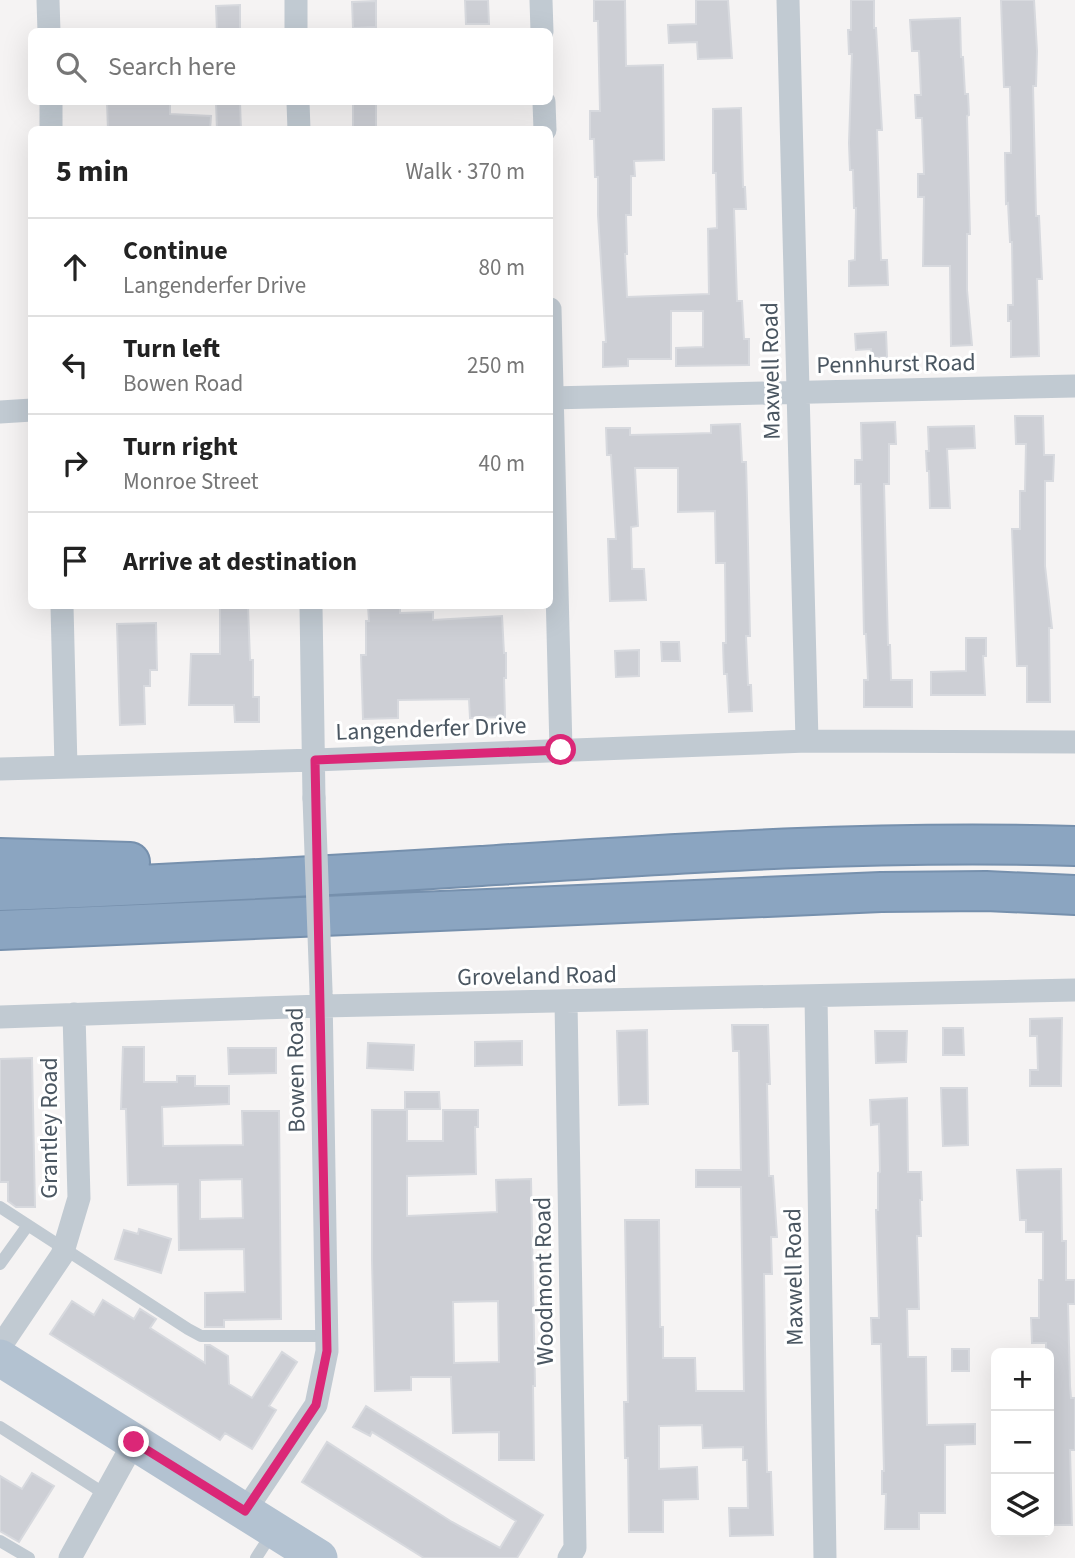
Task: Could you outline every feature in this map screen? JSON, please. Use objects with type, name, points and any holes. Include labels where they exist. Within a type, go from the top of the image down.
[{"type":"highway","points":[[0,891],[358,874],[730,850],[895,844],[1075,846]]},
{"type":"highway","points":[[0,858],[186,864],[596,845],[730,850]]},
{"type":"highway","points":[[0,932],[881,892],[986,891],[1075,895]]},
{"type":"main road","points":[[0,1358],[134,1442],[258,1533],[319,1558]]},
{"type":"street","points":[[48,0],[49,28]]},
{"type":"street","points":[[296,0],[296,28]]},
{"type":"street","points":[[541,0],[542,28]]},
{"type":"street","name":"Maxwell Road","points":[[788,0],[807,741]]},
{"type":"street","points":[[51,105],[51,126]]},
{"type":"street","points":[[298,105],[299,126]]},
{"type":"street","points":[[544,105],[545,126]]},
{"type":"street","name":"Pennhurst Road","points":[[553,398],[1075,386]]},
{"type":"street","points":[[0,412],[28,411]]},
{"type":"street","points":[[553,468],[561,750]]},
{"type":"street","points":[[62,609],[66,767]]},
{"type":"street","name":"Bowen Road","points":[[258,1533],[316,1405],[327,1351],[311,609]]},
{"type":"street","name":"Langenderfer Drive","points":[[0,769],[807,741],[1075,742]]},
{"type":"street","name":"Groveland Road","points":[[0,1017],[321,998],[565,1001],[1075,990]]},
{"type":"street","name":"Maxwell Road","points":[[816,996],[825,1558]]},
{"type":"street","name":"Woodmont Road","points":[[565,1001],[575,1548],[569,1558]]},
{"type":"street","name":"Grantley Road","points":[[0,1347],[62,1255],[79,1198],[74,1014]]},
{"type":"street","points":[[70,1558],[134,1442]]},
{"type":"lane","points":[[0,1208],[201,1336],[327,1336]]},
{"type":"lane","points":[[0,1264],[28,1225]]},
{"type":"lane","points":[[0,1427],[106,1494]]},
{"type":"lane","points":[[0,1541],[29,1558]]},
{"type":"building","points":[[465,0],[488,0],[489,24],[466,24]]},
{"type":"building","points":[[594,0],[625,0],[626,66],[663,65],[664,160],[634,161],[635,176],[631,176],[631,215],[626,215],[627,297],[709,294],[708,229],[717,228],[716,173],[713,173],[713,109],[741,108],[746,209],[734,209],[737,301],[742,301],[744,339],[749,339],[749,365],[676,366],[676,348],[703,347],[703,311],[671,311],[671,359],[628,359],[628,366],[603,367],[603,342],[606,342],[598,177],[595,177],[594,139],[590,139],[590,111],[600,111],[598,21],[594,21]]},
{"type":"building","points":[[696,0],[728,0],[732,58],[698,59],[697,42],[669,43],[668,25],[696,24]]},
{"type":"building","points":[[851,0],[874,0],[882,130],[877,130],[881,260],[887,260],[888,285],[849,286],[849,261],[855,260],[856,208],[849,143],[852,54],[849,54],[848,30],[851,30]]},
{"type":"building","points":[[1001,0],[1034,0],[1037,51],[1036,86],[1033,86],[1036,216],[1039,216],[1042,279],[1037,279],[1039,356],[1011,357],[1008,305],[1013,305],[1012,242],[1008,203],[1006,204],[1005,153],[1011,153],[1010,87],[1004,87]]},
{"type":"building","points":[[376,1],[376,27],[353,28],[352,2]]},
{"type":"building","points":[[240,5],[240,28],[217,28],[216,6]]},
{"type":"building","points":[[960,18],[961,57],[969,115],[970,234],[967,234],[967,290],[972,345],[951,346],[950,266],[923,266],[924,197],[918,197],[918,174],[924,174],[922,118],[916,118],[915,95],[921,95],[919,51],[912,51],[910,20]]},
{"type":"building","points":[[107,105],[170,105],[170,114],[211,116],[210,126],[108,126]]},
{"type":"building","points":[[216,105],[240,105],[241,126],[217,126]]},
{"type":"building","points":[[353,105],[376,105],[376,126],[353,126]]},
{"type":"building","points":[[886,332],[887,357],[872,358],[871,349],[856,350],[855,334]]},
{"type":"building","points":[[1015,416],[1043,416],[1044,455],[1054,455],[1053,481],[1045,481],[1045,566],[1052,628],[1049,628],[1050,702],[1027,702],[1027,666],[1017,666],[1012,529],[1020,529],[1020,491],[1025,491],[1026,444],[1016,444]]},
{"type":"building","points":[[895,422],[896,444],[889,444],[889,484],[884,484],[888,645],[891,680],[912,680],[912,707],[864,707],[864,680],[868,680],[864,634],[861,484],[855,484],[855,460],[862,460],[861,423]]},
{"type":"building","points":[[740,424],[742,462],[746,462],[750,636],[746,636],[752,711],[729,712],[723,643],[726,643],[725,563],[716,563],[715,511],[678,512],[678,468],[635,468],[638,526],[631,527],[632,569],[644,569],[646,600],[610,601],[608,539],[616,539],[611,455],[607,455],[606,428],[630,428],[630,435],[678,434],[711,433],[711,425]]},
{"type":"building","points":[[974,426],[975,448],[947,449],[950,508],[930,508],[926,451],[929,451],[928,427]]},
{"type":"building","points":[[220,609],[248,609],[253,697],[259,697],[259,722],[235,722],[234,705],[189,705],[191,654],[220,654]]},
{"type":"building","points":[[368,609],[400,609],[400,613],[433,612],[433,620],[502,616],[506,653],[505,717],[470,718],[469,699],[398,700],[398,718],[363,719],[361,655],[366,655],[366,621],[369,621]]},
{"type":"building","points":[[156,623],[157,670],[150,670],[150,686],[144,686],[145,724],[120,725],[117,624]]},
{"type":"building","points":[[966,638],[986,638],[986,656],[983,656],[985,695],[931,695],[931,672],[966,671]]},
{"type":"building","points":[[661,642],[679,642],[680,661],[662,661]]},
{"type":"building","points":[[639,650],[639,676],[616,677],[615,651]]},
{"type":"building","points":[[1062,1018],[1061,1086],[1030,1086],[1030,1070],[1038,1070],[1037,1036],[1030,1036],[1030,1019]]},
{"type":"building","points":[[732,1025],[768,1025],[769,1176],[773,1176],[777,1237],[771,1237],[772,1274],[764,1274],[767,1472],[771,1472],[773,1535],[730,1536],[729,1508],[748,1508],[747,1460],[743,1460],[743,1447],[703,1448],[702,1425],[659,1426],[659,1469],[697,1467],[698,1499],[663,1500],[663,1532],[629,1532],[624,1402],[628,1402],[625,1220],[659,1220],[660,1327],[663,1327],[663,1358],[695,1358],[696,1391],[744,1391],[741,1187],[696,1187],[696,1170],[741,1170],[739,1051],[733,1051]]},
{"type":"building","points":[[943,1028],[963,1028],[964,1055],[943,1055]]},
{"type":"building","points":[[647,1030],[648,1104],[619,1105],[617,1031]]},
{"type":"building","points":[[875,1031],[907,1031],[906,1062],[876,1063]]},
{"type":"building","points":[[522,1041],[522,1065],[475,1066],[475,1042]]},
{"type":"building","points":[[368,1043],[414,1045],[413,1070],[367,1068]]},
{"type":"building","points":[[123,1047],[144,1047],[144,1082],[177,1082],[177,1076],[195,1076],[195,1086],[229,1086],[229,1104],[162,1107],[163,1146],[243,1145],[242,1111],[279,1111],[281,1319],[224,1320],[224,1327],[205,1327],[205,1293],[245,1292],[244,1249],[179,1250],[178,1184],[128,1185],[126,1109],[121,1109]],"holes":[[[242,1179],[243,1218],[200,1219],[200,1180]]]},
{"type":"building","points":[[228,1048],[276,1048],[276,1073],[229,1074]]},
{"type":"building","points":[[32,1058],[35,1207],[16,1207],[8,1201],[8,1182],[0,1182],[0,1059]]},
{"type":"building","points":[[941,1088],[967,1088],[968,1145],[943,1146]]},
{"type":"building","points":[[405,1092],[439,1092],[440,1109],[405,1109]]},
{"type":"building","points":[[907,1098],[908,1172],[921,1172],[922,1200],[921,1236],[917,1236],[919,1309],[907,1309],[908,1357],[926,1357],[927,1425],[975,1424],[975,1444],[945,1445],[945,1513],[919,1513],[919,1529],[885,1529],[886,1494],[882,1494],[884,1471],[881,1344],[872,1344],[871,1318],[879,1318],[876,1210],[880,1172],[879,1124],[871,1125],[870,1100]]},
{"type":"building","points":[[372,1110],[407,1110],[407,1141],[443,1141],[443,1110],[478,1110],[478,1127],[475,1127],[476,1174],[407,1176],[407,1216],[497,1212],[496,1180],[531,1179],[534,1460],[499,1460],[499,1432],[453,1433],[451,1377],[411,1377],[411,1390],[375,1391]],"holes":[[[498,1301],[499,1362],[454,1363],[453,1302]]]},
{"type":"building","points":[[1061,1169],[1062,1241],[1066,1241],[1066,1280],[1075,1280],[1075,1304],[1068,1304],[1070,1386],[1071,1398],[1075,1398],[1075,1450],[1070,1450],[1072,1525],[1054,1525],[1054,1348],[1046,1348],[1046,1343],[1032,1343],[1031,1318],[1039,1318],[1039,1280],[1043,1280],[1043,1232],[1026,1232],[1026,1220],[1020,1220],[1017,1170]]},
{"type":"building","points":[[139,1229],[171,1239],[161,1273],[115,1259],[124,1230],[138,1234]]},
{"type":"building","points":[[103,1300],[134,1319],[140,1309],[156,1319],[150,1328],[205,1363],[205,1345],[210,1345],[228,1356],[229,1384],[252,1398],[282,1352],[297,1362],[269,1406],[276,1410],[252,1449],[225,1433],[220,1440],[50,1334],[72,1301],[94,1315]]},
{"type":"building","points":[[952,1349],[969,1349],[969,1371],[952,1371]]},
{"type":"building","points":[[366,1406],[543,1515],[517,1558],[424,1558],[302,1482],[327,1442],[452,1522],[500,1548],[516,1521],[372,1432],[370,1436],[353,1427]]},
{"type":"building","points":[[32,1473],[54,1486],[19,1542],[0,1531],[0,1476],[22,1489]]},
{"type":"route","points":[[134,1442],[245,1511],[316,1405],[327,1351],[315,760],[561,750]]}]
